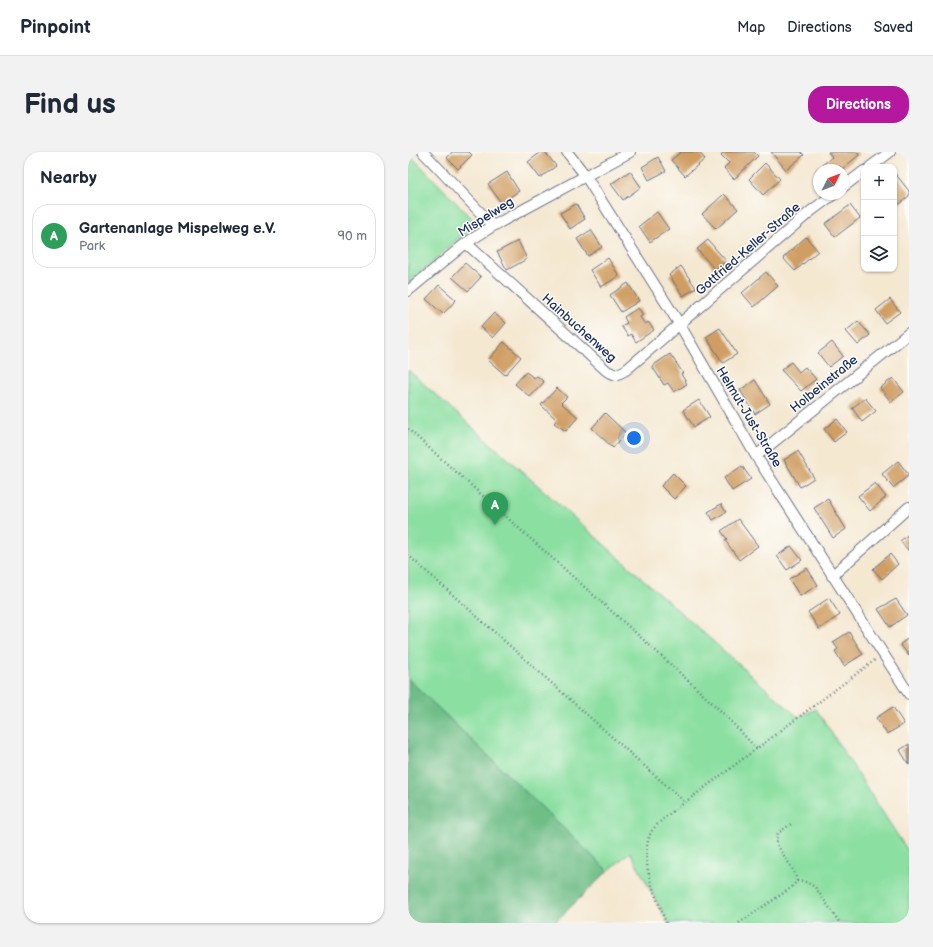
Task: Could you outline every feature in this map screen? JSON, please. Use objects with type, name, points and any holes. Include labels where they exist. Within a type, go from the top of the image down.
[{"type":"street","points":[[422,152],[493,226]]},
{"type":"street","name":"Helmut-Just-Straße","points":[[567,152],[585,175],[680,325],[756,456],[909,694]]},
{"type":"street","name":"Mispelweg","points":[[408,291],[466,243],[493,226],[630,152]]},
{"type":"street","points":[[874,164],[890,152]]},
{"type":"street","points":[[849,182],[861,173]]},
{"type":"street","name":"Gottfried-Keller-Straße","points":[[680,325],[826,200]]},
{"type":"street","name":"Hainbuchenweg","points":[[466,243],[611,374],[621,374],[680,325]]},
{"type":"street","name":"Holbeinstraße","points":[[756,456],[909,333]]},
{"type":"street","points":[[832,576],[909,506]]},
{"type":"path","points":[[408,429],[724,713],[757,749]]},
{"type":"path","points":[[408,555],[686,803]]},
{"type":"path","points":[[666,923],[648,876],[647,846],[651,831],[664,818],[883,654]]},
{"type":"path","points":[[791,824],[778,833],[776,841],[780,851],[795,874],[797,881]]},
{"type":"path","points":[[740,923],[790,888],[797,881]]},
{"type":"path","points":[[797,881],[815,887],[840,923]]},
{"type":"green space","points":[[408,153],[479,226],[459,238],[408,284]]},
{"type":"green space","points":[[408,370],[798,717],[816,709],[909,853],[909,923],[668,923],[630,852],[608,871],[408,679]]},
{"type":"green space","points":[[408,679],[608,871],[554,923],[408,923]]},
{"type":"building","points":[[452,152],[469,152],[472,155],[458,169],[447,158]]},
{"type":"building","points":[[541,152],[545,152],[556,166],[540,178],[528,162]]},
{"type":"building","points":[[681,152],[699,152],[705,159],[685,176],[671,160]]},
{"type":"building","points":[[724,152],[754,152],[758,156],[734,179],[724,168],[729,163],[721,155]]},
{"type":"building","points":[[771,152],[801,152],[804,155],[786,170]]},
{"type":"building","points":[[828,152],[857,152],[859,155],[848,164],[823,164],[832,157]]},
{"type":"building","points":[[658,157],[666,171],[649,180],[642,167]]},
{"type":"building","points":[[765,163],[780,179],[763,195],[749,179]]},
{"type":"building","points":[[630,171],[641,187],[623,200],[611,184]]},
{"type":"building","points":[[507,172],[519,191],[501,203],[488,184]]},
{"type":"building","points":[[897,176],[909,191],[909,196],[898,205]]},
{"type":"building","points":[[724,194],[738,209],[716,229],[702,214]]},
{"type":"building","points":[[576,204],[585,219],[570,229],[560,213]]},
{"type":"building","points":[[850,205],[860,218],[835,237],[825,224]]},
{"type":"building","points":[[657,212],[669,229],[650,242],[639,226]]},
{"type":"building","points":[[591,230],[602,247],[588,256],[577,239]]},
{"type":"building","points":[[806,237],[818,251],[795,271],[783,258]]},
{"type":"building","points":[[708,240],[726,261],[715,270],[697,249]]},
{"type":"building","points":[[518,241],[527,259],[507,270],[497,252]]},
{"type":"building","points":[[608,258],[619,276],[601,287],[590,270]]},
{"type":"building","points":[[465,263],[481,277],[468,291],[452,277]]},
{"type":"building","points":[[681,266],[696,288],[683,296],[669,275]]},
{"type":"building","points":[[766,272],[778,286],[754,307],[742,293]]},
{"type":"building","points":[[628,283],[639,301],[621,312],[610,295]]},
{"type":"building","points":[[439,285],[456,300],[443,314],[426,299]]},
{"type":"building","points":[[890,299],[900,312],[885,323],[876,310]]},
{"type":"building","points":[[638,308],[643,315],[640,317],[645,324],[648,322],[654,330],[636,342],[631,334],[628,336],[621,326],[627,323],[624,317]]},
{"type":"building","points":[[494,313],[506,323],[493,338],[481,327]]},
{"type":"building","points":[[858,321],[870,335],[858,345],[846,331]]},
{"type":"building","points":[[720,328],[737,354],[723,363],[706,337]]},
{"type":"building","points":[[504,342],[521,357],[505,375],[488,360]]},
{"type":"building","points":[[832,342],[843,356],[829,367],[818,353]]},
{"type":"building","points":[[670,354],[683,373],[681,374],[687,384],[674,392],[668,383],[664,385],[652,366]]},
{"type":"building","points":[[791,362],[799,372],[805,367],[816,379],[801,391],[781,370]]},
{"type":"building","points":[[526,372],[534,378],[537,376],[544,382],[530,397],[515,384]]},
{"type":"building","points":[[893,378],[904,392],[891,402],[880,388]]},
{"type":"building","points":[[755,380],[770,404],[755,414],[740,390]]},
{"type":"building","points":[[557,388],[567,397],[561,403],[578,417],[566,431],[554,423],[557,420],[541,405]]},
{"type":"building","points":[[865,398],[876,411],[862,422],[852,408]]},
{"type":"building","points":[[699,400],[710,417],[694,427],[683,410]]},
{"type":"building","points":[[605,413],[626,433],[613,448],[592,428]]},
{"type":"building","points":[[837,419],[847,432],[834,442],[824,429]]},
{"type":"building","points":[[798,451],[814,478],[800,487],[784,460]]},
{"type":"building","points":[[898,461],[909,475],[893,488],[882,474]]},
{"type":"building","points":[[742,466],[751,479],[732,491],[724,478]]},
{"type":"building","points":[[673,473],[686,486],[674,499],[661,486]]},
{"type":"building","points":[[875,483],[886,497],[870,511],[858,496]]},
{"type":"building","points":[[828,499],[846,529],[833,538],[814,508]]},
{"type":"building","points":[[721,504],[726,512],[713,520],[708,512]]},
{"type":"building","points":[[738,519],[758,546],[739,560],[725,540],[727,539],[721,531]]},
{"type":"building","points":[[909,534],[909,551],[900,541]]},
{"type":"building","points":[[791,546],[802,560],[787,570],[777,556]]},
{"type":"building","points":[[890,554],[898,564],[882,579],[873,569]]},
{"type":"building","points":[[807,568],[818,585],[800,596],[789,579]]},
{"type":"building","points":[[829,598],[840,615],[819,629],[808,612]]},
{"type":"building","points":[[896,599],[907,615],[890,627],[878,609]]},
{"type":"building","points":[[849,632],[863,654],[844,666],[835,651],[838,649],[833,642]]},
{"type":"building","points":[[909,638],[909,656],[900,644]]},
{"type":"building","points":[[893,707],[904,724],[887,734],[876,718]]},
{"type":"building","points":[[909,744],[909,765],[900,750]]},
{"type":"place","name":"Gartenanlage Mispelweg e.V.","points":[[495,525]]}]
